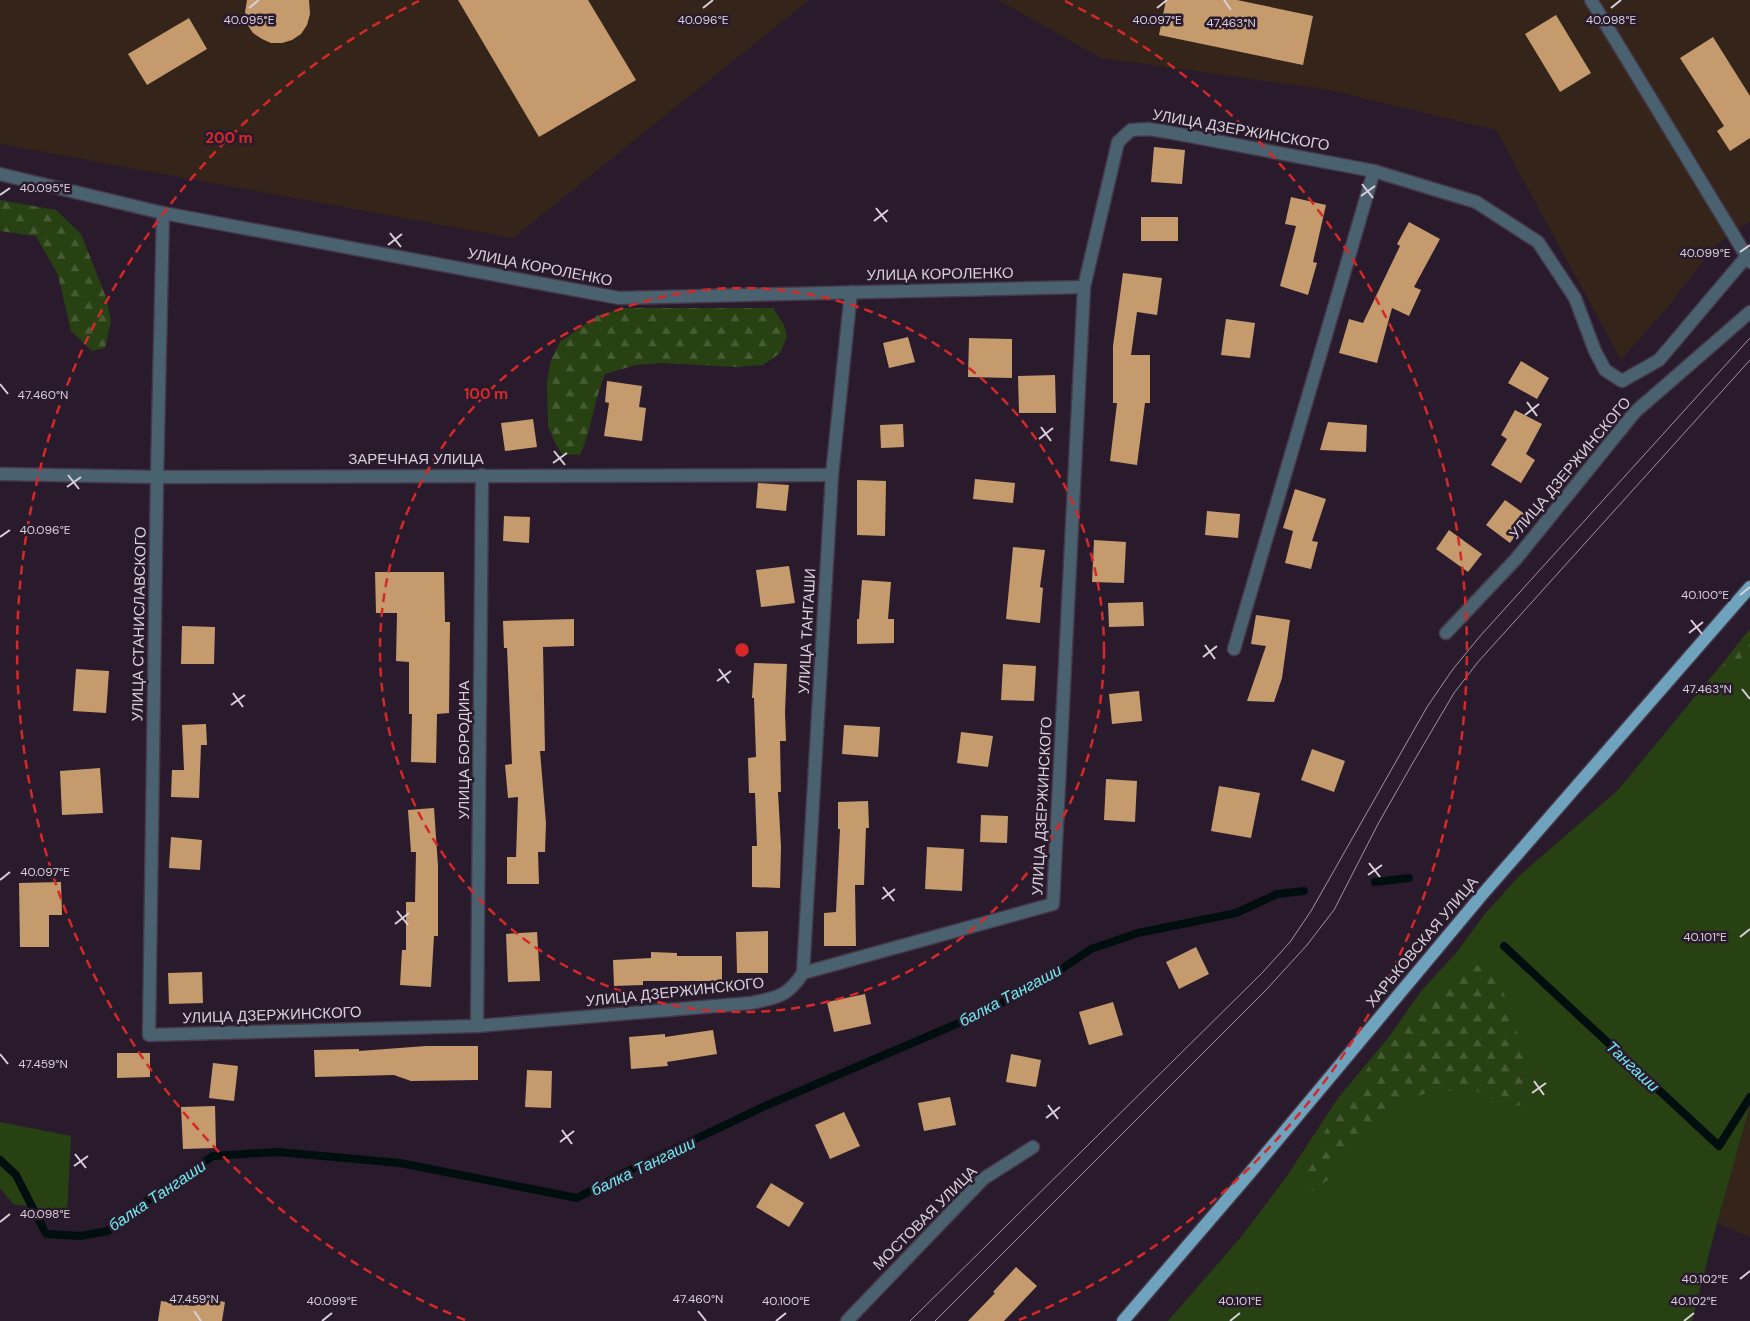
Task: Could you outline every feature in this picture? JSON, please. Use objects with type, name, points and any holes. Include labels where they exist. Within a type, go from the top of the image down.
[{"type":"main road","name":"ХАРЬКОВСКАЯ УЛИЦА","points":[[1123,1321],[1249,1174],[1481,896],[1750,587]]},
{"type":"street","points":[[1591,0],[1748,259]]},
{"type":"street","name":"УЛИЦА ДЗЕРЖИНСКОГО","points":[[149,1035],[478,1026],[751,1003],[779,997],[794,986],[803,973],[1053,904],[1084,287],[1118,142],[1131,130],[1148,129],[1168,132],[1374,171],[1476,202],[1538,242],[1575,298],[1595,351],[1605,370],[1622,381],[1658,360],[1748,259]]},
{"type":"street","points":[[1234,649],[1374,171]]},
{"type":"street","name":"УЛИЦА КОРОЛЕНКО","points":[[0,174],[163,213],[619,298],[1084,287]]},
{"type":"street","name":"УЛИЦА СТАНИСЛАВСКОГО","points":[[149,1035],[157,476],[163,213]]},
{"type":"street","name":"УЛИЦА ТАНГАШИ","points":[[803,973],[832,475],[851,292]]},
{"type":"street","name":"УЛИЦА ДЗЕРЖИНСКОГО","points":[[1446,633],[1516,559],[1635,412],[1750,312]]},
{"type":"street","name":"ЗАРЕЧНАЯ УЛИЦА","points":[[0,474],[157,476],[832,475]]},
{"type":"street","name":"УЛИЦА БОРОДИНА","points":[[478,1026],[482,475]]},
{"type":"street","name":"МОСТОВАЯ УЛИЦА","points":[[847,1321],[983,1179],[1033,1147]]},
{"type":"shaded area","points":[[0,0],[809,0],[513,238],[0,144]]},
{"type":"shaded area","points":[[998,0],[1750,0],[1750,221],[1715,246],[1666,309],[1621,360],[1496,130],[1330,90],[1101,58]]},
{"type":"shaded area","points":[[1750,1106],[1750,1237],[1717,1223]]},
{"type":"green space","points":[[0,200],[56,210],[81,234],[106,297],[111,321],[105,348],[92,351],[71,331],[58,275],[36,236],[0,231]]},
{"type":"green space","points":[[625,308],[773,308],[784,325],[787,337],[780,353],[763,365],[736,367],[661,363],[636,365],[605,374],[580,455],[562,454],[548,426],[547,382],[551,360],[560,342],[598,315]]},
{"type":"green space","points":[[1750,629],[1750,654],[1717,670]]},
{"type":"green space","points":[[1750,654],[1750,1106],[1692,1321],[1168,1321],[1241,1237],[1287,1176],[1338,1098],[1389,1037],[1422,990],[1457,952],[1484,915],[1519,876],[1618,790],[1717,670]]},
{"type":"green space","points":[[1470,965],[1489,967],[1502,988],[1514,1021],[1532,1085],[1525,1103],[1510,1107],[1498,1106],[1475,1089],[1428,1093],[1407,1099],[1381,1116],[1341,1161],[1329,1179],[1312,1191],[1305,1180],[1311,1157],[1327,1128],[1389,1037],[1454,971]]},
{"type":"green space","points":[[0,1122],[71,1136],[67,1213],[13,1204],[0,1188]]},
{"type":"building","points":[[247,0],[309,0],[310,14],[307,25],[301,34],[292,40],[282,43],[271,43],[253,33],[247,24],[245,12]]},
{"type":"building","points":[[458,0],[588,0],[636,80],[539,137]]},
{"type":"building","points":[[1166,0],[1237,0],[1313,16],[1303,65],[1159,35]]},
{"type":"building","points":[[1556,15],[1591,73],[1560,92],[1525,34]]},
{"type":"building","points":[[189,18],[207,49],[147,85],[128,54]]},
{"type":"building","points":[[1713,37],[1750,96],[1750,138],[1730,151],[1717,131],[1724,126],[1680,58]]},
{"type":"building","points":[[1154,147],[1185,150],[1182,184],[1151,182]]},
{"type":"building","points":[[1291,197],[1326,205],[1313,262],[1317,263],[1308,295],[1280,286],[1296,226],[1285,224]]},
{"type":"building","points":[[1141,217],[1178,217],[1178,241],[1141,241]]},
{"type":"building","points":[[1409,222],[1440,239],[1414,287],[1421,290],[1409,316],[1392,308],[1377,363],[1339,353],[1349,319],[1363,323],[1400,246],[1397,244]]},
{"type":"building","points":[[1123,273],[1162,278],[1157,315],[1137,312],[1131,355],[1150,355],[1150,403],[1145,403],[1137,465],[1110,461],[1117,403],[1113,403],[1113,346]]},
{"type":"building","points":[[1226,319],[1255,323],[1250,358],[1221,355]]},
{"type":"building","points":[[908,337],[915,362],[889,368],[883,343]]},
{"type":"building","points":[[969,338],[1012,339],[1012,378],[968,377]]},
{"type":"building","points":[[1521,361],[1549,378],[1537,399],[1508,383]]},
{"type":"building","points":[[1055,375],[1056,413],[1019,413],[1018,376]]},
{"type":"building","points":[[607,381],[642,386],[639,407],[646,408],[642,441],[604,436],[609,403],[605,402]]},
{"type":"building","points":[[1515,410],[1542,424],[1526,454],[1535,460],[1521,483],[1491,465],[1507,439],[1501,435]]},
{"type":"building","points":[[533,419],[537,447],[505,451],[501,423]]},
{"type":"building","points":[[1328,422],[1367,425],[1366,452],[1320,450]]},
{"type":"building","points":[[903,424],[904,447],[881,448],[880,425]]},
{"type":"building","points":[[975,479],[1015,483],[1013,503],[973,499]]},
{"type":"building","points":[[857,480],[886,481],[885,536],[857,535]]},
{"type":"building","points":[[758,483],[789,485],[786,511],[756,508]]},
{"type":"building","points":[[1295,489],[1326,499],[1312,541],[1318,542],[1311,569],[1285,563],[1293,531],[1283,528]]},
{"type":"building","points":[[1505,500],[1529,517],[1510,543],[1486,525]]},
{"type":"building","points":[[1207,511],[1240,514],[1238,538],[1205,535]]},
{"type":"building","points":[[504,516],[530,517],[529,543],[503,541]]},
{"type":"building","points":[[1449,530],[1482,554],[1468,572],[1436,549]]},
{"type":"building","points":[[1094,540],[1126,542],[1124,583],[1092,582]]},
{"type":"building","points":[[1013,547],[1045,550],[1040,587],[1043,588],[1040,623],[1006,619]]},
{"type":"building","points":[[789,566],[795,603],[761,607],[756,570]]},
{"type":"building","points":[[375,572],[444,572],[445,622],[450,622],[449,713],[437,714],[436,763],[411,762],[412,714],[409,714],[409,662],[396,661],[397,613],[376,613]]},
{"type":"building","points":[[862,580],[891,582],[888,619],[894,619],[894,643],[857,644],[857,619],[859,619]]},
{"type":"building","points":[[1143,602],[1144,626],[1109,627],[1108,603]]},
{"type":"building","points":[[1256,615],[1290,620],[1282,678],[1274,702],[1247,701],[1266,646],[1251,644]]},
{"type":"building","points":[[574,619],[574,646],[543,647],[545,751],[540,751],[546,823],[545,852],[538,852],[539,884],[507,884],[507,857],[516,857],[518,797],[508,798],[505,765],[512,764],[507,648],[504,648],[503,621]]},
{"type":"building","points":[[182,626],[215,627],[214,664],[181,664]]},
{"type":"building","points":[[754,663],[787,664],[786,741],[780,741],[781,792],[778,792],[781,847],[780,888],[752,887],[752,846],[757,846],[755,793],[749,793],[748,758],[756,757],[754,698],[752,698]]},
{"type":"building","points":[[1003,664],[1036,666],[1034,701],[1001,700]]},
{"type":"building","points":[[76,669],[109,671],[106,713],[73,711]]},
{"type":"building","points":[[1139,691],[1142,721],[1112,724],[1109,694]]},
{"type":"building","points":[[206,724],[207,745],[201,745],[199,798],[171,797],[172,770],[184,770],[182,725]]},
{"type":"building","points":[[844,725],[880,727],[878,757],[842,754]]},
{"type":"building","points":[[961,732],[993,736],[988,767],[957,763]]},
{"type":"building","points":[[1312,749],[1345,761],[1334,792],[1301,780]]},
{"type":"building","points":[[100,768],[103,813],[62,815],[60,771]]},
{"type":"building","points":[[1106,779],[1137,781],[1135,822],[1104,820]]},
{"type":"building","points":[[1219,786],[1260,793],[1251,838],[1211,831]]},
{"type":"building","points":[[868,801],[869,828],[866,828],[864,885],[855,885],[856,946],[824,946],[824,913],[836,912],[840,829],[838,829],[838,802]]},
{"type":"building","points":[[434,808],[438,866],[438,936],[434,936],[431,987],[400,985],[402,950],[406,950],[406,902],[415,902],[416,852],[411,852],[408,810]]},
{"type":"building","points":[[981,815],[1008,816],[1007,843],[980,842]]},
{"type":"building","points":[[171,837],[202,840],[200,870],[169,868]]},
{"type":"building","points":[[927,847],[964,849],[962,891],[925,889]]},
{"type":"building","points":[[61,882],[62,915],[49,915],[49,947],[20,947],[19,883]]},
{"type":"building","points":[[768,931],[768,973],[737,973],[736,932]]},
{"type":"building","points":[[537,932],[540,981],[508,982],[506,934]]},
{"type":"building","points":[[1196,947],[1209,974],[1179,989],[1166,962]]},
{"type":"building","points":[[651,952],[677,953],[677,956],[722,956],[722,981],[643,981],[643,985],[614,986],[613,960],[651,958]]},
{"type":"building","points":[[202,972],[203,1003],[169,1004],[168,973]]},
{"type":"building","points":[[865,994],[871,1024],[834,1032],[827,1002]]},
{"type":"building","points":[[1113,1002],[1123,1035],[1089,1045],[1079,1012]]},
{"type":"building","points":[[713,1030],[717,1054],[667,1062],[668,1066],[631,1069],[629,1037],[665,1034],[665,1037]]},
{"type":"building","points":[[426,1046],[478,1046],[478,1080],[411,1081],[394,1075],[315,1077],[314,1050],[359,1049],[359,1051]]},
{"type":"building","points":[[117,1053],[150,1053],[150,1077],[117,1078]]},
{"type":"building","points":[[1011,1054],[1041,1060],[1036,1087],[1006,1082]]},
{"type":"building","points":[[213,1063],[238,1066],[234,1101],[209,1098]]},
{"type":"building","points":[[527,1070],[552,1071],[551,1108],[525,1107]]},
{"type":"building","points":[[950,1097],[956,1125],[924,1131],[918,1103]]},
{"type":"building","points":[[215,1106],[216,1148],[183,1149],[181,1107]]},
{"type":"building","points":[[844,1112],[860,1146],[830,1159],[815,1125]]},
{"type":"building","points":[[771,1183],[804,1203],[789,1227],[756,1207]]},
{"type":"building","points":[[1016,1267],[1037,1286],[1004,1321],[968,1321],[995,1293],[993,1292]]},
{"type":"building","points":[[196,1297],[225,1302],[222,1321],[158,1321],[161,1301],[194,1306]]},
{"type":"waterway","name":"балка Тангаши","points":[[1375,882],[1409,878]]},
{"type":"waterway","name":"балка Тангаши","points":[[0,1160],[16,1175],[46,1234],[80,1236],[108,1231],[132,1211],[213,1156],[278,1152],[400,1163],[577,1198],[626,1172],[765,1106],[987,1011],[1054,974],[1091,949],[1138,933],[1236,913],[1277,894],[1304,891]]},
{"type":"waterway","name":"Тангаши","points":[[1504,946],[1719,1146],[1750,1097]]},
{"type":"tram line","points":[[910,1321],[1262,973],[1290,942],[1311,911],[1427,707],[1453,669],[1481,635],[1750,338]]},
{"type":"tram line","points":[[935,1321],[1266,990],[1307,945],[1334,910],[1378,824],[1454,693],[1478,662],[1750,360]]}]
